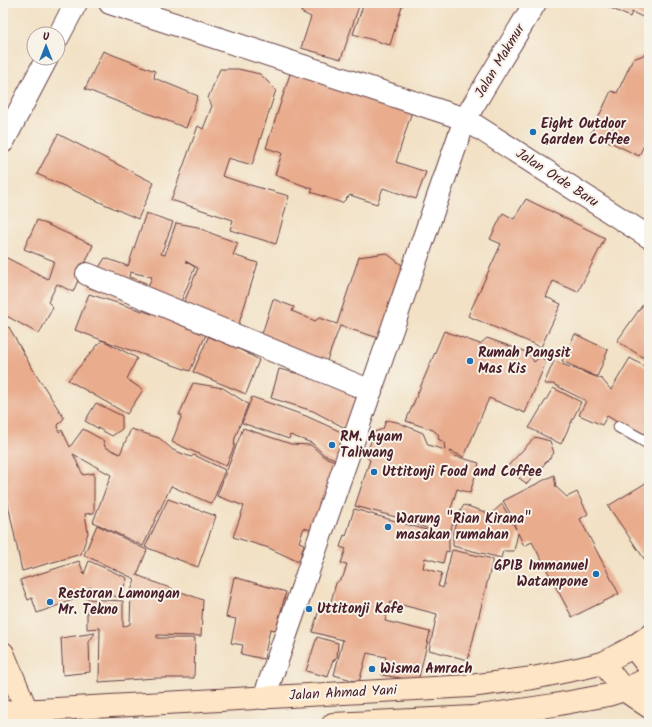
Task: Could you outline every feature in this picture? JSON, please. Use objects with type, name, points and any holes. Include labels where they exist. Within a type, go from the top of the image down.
[{"type":"main road","name":"Jalan Ahmad Yani","points":[[3,712],[28,717],[264,698],[470,686],[533,678],[603,663],[641,641]]},
{"type":"main road","points":[[641,641],[649,666]]},
{"type":"main road","points":[[3,653],[28,717]]},
{"type":"main road","points":[[603,663],[624,690],[649,707]]},
{"type":"main road","points":[[334,724],[473,717],[608,695],[624,690],[649,678]]},
{"type":"street","points":[[64,26],[76,3]]},
{"type":"street","name":"Jalan Orde Baru","points":[[110,3],[466,118],[649,237]]},
{"type":"street","name":"Jalan Makmur","points":[[264,698],[466,118],[535,3]]},
{"type":"street","points":[[3,142],[43,66]]},
{"type":"street","points":[[87,274],[371,391]]},
{"type":"lane","points":[[619,427],[649,444]]},
{"type":"building","points":[[304,3],[360,3],[341,59],[301,48],[311,17],[301,12]]},
{"type":"building","points":[[364,3],[403,3],[390,45],[353,34]]},
{"type":"building","points":[[605,3],[649,3],[649,20],[632,12],[630,17],[604,5]]},
{"type":"building","points":[[103,51],[155,71],[154,78],[198,96],[186,128],[85,89]]},
{"type":"building","points":[[649,53],[649,134],[639,156],[591,133],[611,91],[617,93],[633,59]]},
{"type":"building","points":[[220,69],[238,69],[260,74],[276,90],[252,165],[228,158],[222,176],[289,196],[276,244],[230,230],[233,220],[171,200],[198,126],[203,129],[212,106],[208,98]]},
{"type":"building","points":[[290,74],[308,75],[412,111],[396,162],[426,172],[416,199],[383,188],[377,204],[350,195],[342,203],[311,192],[313,189],[275,175],[282,153],[266,148]]},
{"type":"building","points":[[58,134],[154,183],[138,219],[37,174]]},
{"type":"building","points":[[526,199],[605,238],[578,292],[553,281],[546,297],[561,304],[541,347],[468,316],[501,244],[490,239],[503,213],[514,219]]},
{"type":"building","points":[[146,213],[173,222],[161,254],[165,255],[176,223],[198,227],[238,243],[233,255],[258,263],[234,339],[208,330],[190,371],[75,330],[89,294],[152,314],[156,301],[147,290],[152,277],[130,272],[129,277],[146,283],[147,297],[144,307],[87,287],[95,268],[98,269],[105,258],[128,266]],"holes":[[[185,261],[198,268],[181,310],[178,309],[195,267]]]},
{"type":"building","points":[[37,220],[93,245],[73,292],[57,284],[48,302],[53,307],[39,334],[3,314],[3,256],[48,279],[54,261],[24,249]]},
{"type":"building","points":[[386,253],[407,269],[382,339],[340,326],[326,363],[258,347],[273,299],[294,307],[292,311],[315,321],[319,318],[337,324],[359,257]]},
{"type":"building","points":[[649,296],[649,361],[617,341]]},
{"type":"building","points":[[9,327],[29,363],[64,418],[58,425],[59,432],[62,430],[70,447],[83,429],[103,440],[105,447],[120,454],[131,429],[159,438],[173,450],[191,457],[194,455],[225,470],[212,504],[171,486],[143,546],[93,522],[111,475],[73,454],[83,475],[94,473],[94,513],[85,514],[88,533],[81,554],[22,571],[5,490],[3,491],[3,329]]},
{"type":"building","points":[[444,331],[480,344],[487,338],[529,353],[534,362],[541,356],[546,362],[525,413],[489,398],[464,457],[450,451],[452,455],[479,463],[470,493],[457,489],[450,512],[455,516],[449,536],[449,552],[446,551],[443,563],[425,558],[423,568],[442,573],[438,586],[443,588],[452,550],[493,559],[468,660],[429,650],[437,614],[390,602],[385,621],[430,632],[418,681],[382,675],[386,657],[367,653],[359,682],[334,675],[343,640],[312,632],[320,607],[329,609],[336,583],[343,577],[347,564],[341,563],[346,549],[340,547],[344,535],[346,536],[354,509],[447,536],[403,519],[355,506],[370,460],[366,457],[374,432],[383,429],[386,420],[397,422],[423,433],[428,445],[445,450],[444,442],[438,439],[439,435],[433,430],[406,421]]},
{"type":"building","points":[[210,333],[259,360],[246,394],[193,372]]},
{"type":"building","points":[[575,334],[608,350],[597,377],[562,361]]},
{"type":"building","points":[[102,340],[137,358],[127,379],[143,390],[127,414],[68,380]]},
{"type":"building","points":[[630,358],[649,369],[649,427],[643,437],[607,416],[602,425],[579,415],[586,401],[553,384],[544,384],[554,361],[602,379],[611,390]]},
{"type":"building","points":[[279,369],[316,378],[349,391],[352,396],[361,400],[349,430],[313,411],[271,398]]},
{"type":"building","points":[[193,383],[223,388],[248,404],[226,466],[172,442],[182,415],[179,415]]},
{"type":"building","points":[[553,388],[581,402],[561,444],[529,428]]},
{"type":"building","points":[[252,397],[306,416],[348,435],[339,460],[324,455],[312,443],[290,435],[289,439],[242,423]]},
{"type":"building","points":[[96,403],[122,416],[122,429],[112,436],[85,421]]},
{"type":"building","points":[[243,428],[291,444],[311,445],[324,457],[338,462],[314,531],[304,528],[299,542],[304,544],[299,562],[269,548],[233,537],[244,506],[217,496]]},
{"type":"building","points":[[535,437],[550,441],[554,453],[527,484],[506,468]]},
{"type":"building","points":[[554,475],[556,487],[567,497],[577,492],[588,514],[580,519],[619,594],[572,617],[532,542],[524,546],[518,533],[514,551],[503,551],[501,558],[453,546],[453,532],[458,515],[464,505],[491,514],[502,504],[516,529],[514,524],[516,523],[503,501]]},
{"type":"building","points":[[649,481],[649,557],[645,560],[608,506]]},
{"type":"building","points":[[168,499],[216,516],[198,567],[145,547]]},
{"type":"building","points":[[97,525],[147,550],[137,575],[203,600],[201,636],[157,635],[157,638],[195,638],[194,678],[155,678],[99,682],[100,628],[87,629],[87,599],[123,601],[123,627],[130,624],[131,591],[135,579],[84,555]]},
{"type":"building","points":[[79,561],[84,574],[89,561],[127,578],[120,598],[89,587],[92,593],[37,613],[32,598],[28,600],[20,580]]},
{"type":"building","points":[[234,577],[286,592],[276,630],[270,629],[264,659],[241,654],[243,645],[231,643],[236,619],[226,617]]},
{"type":"building","points":[[95,633],[89,642],[90,672],[63,675],[61,638]]},
{"type":"building","points":[[317,637],[338,643],[337,657],[332,662],[328,677],[306,671]]},
{"type":"place","name":"Eight Outdoor Garden Coffee","points":[[533,132]]},
{"type":"place","name":"Rumah Pangsit Mas Kis","points":[[470,361]]},
{"type":"place","name":"RM. Ayam Taliwang","points":[[332,445]]},
{"type":"place","name":"Uttitonji Food and Coffee","points":[[374,472]]},
{"type":"place","name":"Warung \"Rian Kirana\" masakan rumahan","points":[[388,527]]},
{"type":"place","name":"GPIB Immanuel Watampone","points":[[596,574]]},
{"type":"place","name":"Restoran Lamongan Mr. Tekno","points":[[50,602]]},
{"type":"place","name":"Uttitonji Kafe","points":[[309,609]]},
{"type":"place","name":"Wisma Amrach","points":[[372,669]]}]
